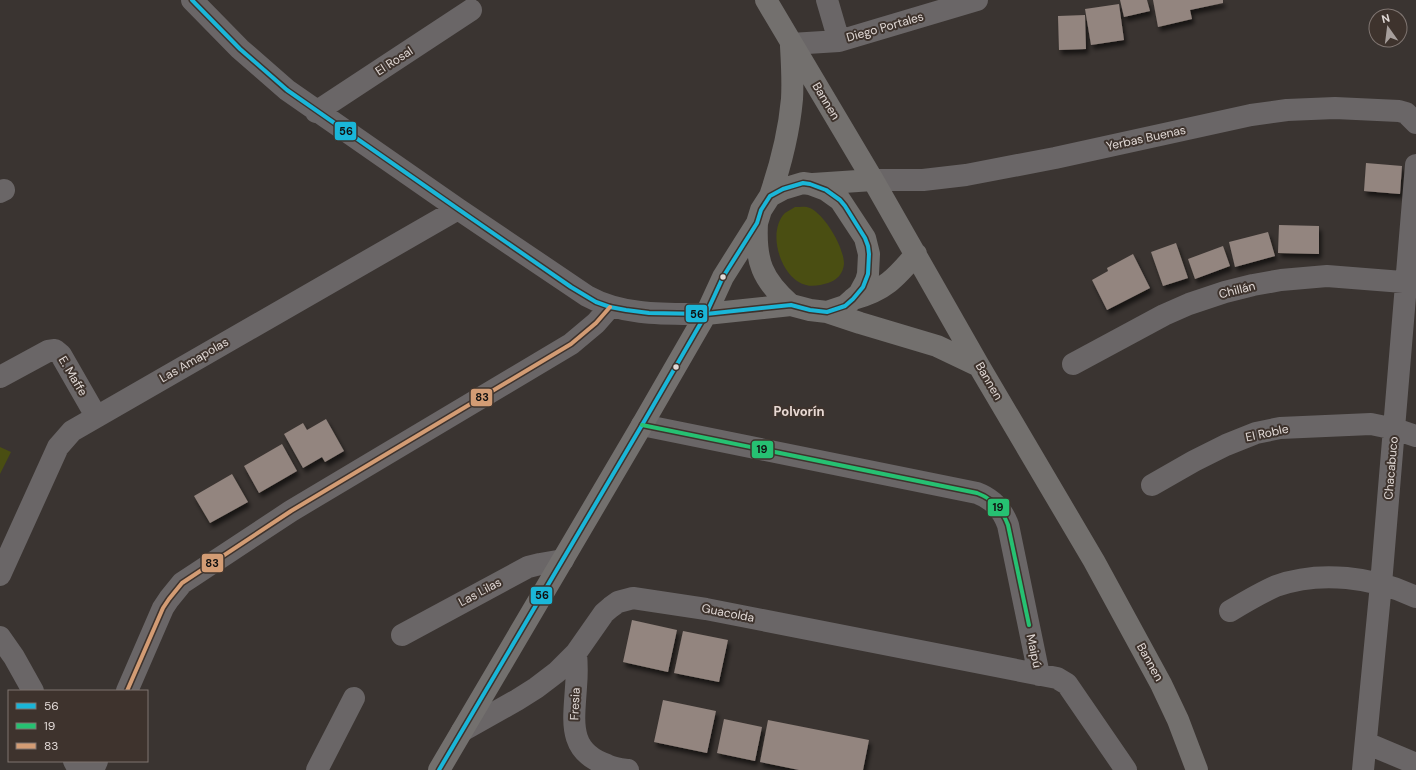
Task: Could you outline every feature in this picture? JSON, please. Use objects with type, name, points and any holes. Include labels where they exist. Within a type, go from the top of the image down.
[{"type":"main road","name":"Bannen","points":[[766,0],[873,180],[979,366],[1094,562],[1161,684],[1178,720],[1197,770]]},
{"type":"main road","points":[[791,44],[792,91],[789,125],[782,160],[770,196],[761,210],[757,224],[756,244],[758,258],[770,284],[792,305]]},
{"type":"main road","points":[[770,196],[783,189],[803,183],[810,184],[873,180]]},
{"type":"main road","points":[[810,184],[826,190],[840,200],[860,230],[868,246],[868,274],[862,287],[853,299],[845,306],[827,312]]},
{"type":"main road","points":[[438,770],[642,425],[706,314],[723,277],[757,224]]},
{"type":"main road","points":[[853,299],[868,295],[886,285],[902,271],[916,254]]},
{"type":"main road","points":[[706,314],[792,305],[810,310],[827,312],[860,324],[937,346],[979,366]]},
{"type":"street","points":[[192,0],[245,53],[287,90],[316,112],[576,290],[596,302],[610,307],[649,313],[706,314]]},
{"type":"street","points":[[827,0],[839,41]]},
{"type":"street","name":"Diego Portales","points":[[791,44],[839,41],[977,0]]},
{"type":"street","name":"El Rosal","points":[[316,112],[471,10]]},
{"type":"street","name":"Yerbas Buenas","points":[[873,180],[922,180],[966,175],[1069,155],[1251,115],[1287,110],[1335,108],[1399,111],[1406,113],[1416,123]]},
{"type":"street","name":"Chacabuco","points":[[1363,770],[1395,428],[1411,282],[1416,165]]},
{"type":"street","name":"Las Amapolas","points":[[0,575],[58,447],[72,431],[458,209]]},
{"type":"street","name":"Chillán","points":[[1073,364],[1164,314],[1218,294],[1253,285],[1281,280],[1327,276],[1411,282]]},
{"type":"street","points":[[127,690],[163,608],[168,599],[182,583],[291,511],[571,344],[596,323],[610,307]]},
{"type":"street","name":"E. Maffe","points":[[0,377],[48,351],[55,350],[61,355],[96,416]]},
{"type":"street","name":"El Roble","points":[[1152,485],[1226,445],[1256,433],[1280,428],[1371,424],[1395,428],[1416,436]]},
{"type":"street","name":"Maipú","points":[[642,425],[977,493],[993,501],[1005,516],[1008,525],[1039,674],[1057,678],[1067,684],[1126,770]]},
{"type":"street","name":"Las Lilas","points":[[402,635],[528,567],[563,560]]},
{"type":"street","points":[[1230,611],[1256,596],[1276,587],[1290,582],[1311,579],[1332,578],[1359,580],[1381,584],[1416,597]]},
{"type":"street","name":"Guacolda","points":[[462,731],[517,700],[557,672],[576,653],[604,613],[610,607],[618,602],[633,598],[706,609],[1039,674]]},
{"type":"street","points":[[0,637],[33,690]]},
{"type":"street","name":"Fresia","points":[[576,653],[577,671],[574,720],[577,738],[588,755],[597,761],[608,766],[628,770]]},
{"type":"street","points":[[317,770],[354,698]]},
{"type":"street","points":[[1366,742],[1416,764]]},
{"type":"green space","points":[[795,207],[808,207],[816,212],[822,217],[833,232],[841,249],[844,264],[841,274],[831,282],[817,286],[806,285],[797,281],[783,265],[777,243],[779,221],[785,213]]},
{"type":"green space","points":[[0,447],[11,452],[0,474]]},
{"type":"building","points":[[1120,0],[1147,0],[1150,11],[1124,17]]},
{"type":"building","points":[[1153,0],[1223,0],[1223,3],[1190,10],[1192,19],[1158,27]]},
{"type":"building","points":[[1119,4],[1124,40],[1091,45],[1085,9]]},
{"type":"building","points":[[1085,15],[1086,49],[1059,50],[1058,16]]},
{"type":"building","points":[[1366,163],[1402,166],[1400,194],[1364,191]]},
{"type":"building","points":[[1279,225],[1319,226],[1319,254],[1278,253]]},
{"type":"building","points":[[1268,232],[1275,256],[1235,267],[1229,242]]},
{"type":"building","points":[[1176,243],[1188,278],[1163,286],[1151,252]]},
{"type":"building","points":[[1223,246],[1230,266],[1195,279],[1188,259]]},
{"type":"building","points":[[1133,254],[1150,288],[1107,310],[1092,280],[1108,271],[1107,268]]},
{"type":"building","points":[[326,419],[344,451],[325,462],[322,457],[303,468],[284,434],[303,423],[307,430]]},
{"type":"building","points":[[282,444],[297,471],[259,493],[244,466]]},
{"type":"building","points":[[232,474],[248,502],[210,523],[194,496]]},
{"type":"building","points":[[632,620],[677,630],[668,672],[623,662]]},
{"type":"building","points":[[683,631],[728,640],[719,682],[674,673]]},
{"type":"building","points":[[663,700],[716,711],[707,753],[654,742]]},
{"type":"building","points":[[724,719],[762,727],[755,761],[717,753]]},
{"type":"building","points":[[768,720],[869,740],[863,770],[799,770],[760,762]]},
{"type":"transit line","name":"56","points":[[192,0],[240,49],[287,90],[571,287],[596,302],[610,307],[649,313],[706,314],[791,305],[810,310],[827,312],[845,306],[863,287],[868,274],[868,246],[865,238],[845,206],[840,200],[826,190],[803,183],[783,189],[770,196],[761,210],[757,223],[723,277],[706,314],[642,425],[439,770]]},
{"type":"transit line","name":"83","points":[[127,690],[163,608],[182,583],[291,511],[571,344],[596,323],[610,307]]},
{"type":"transit line","name":"19","points":[[642,425],[983,495],[1000,509],[1008,525],[1029,625]]},
{"type":"district","name":"Polvorín","points":[[799,411]]}]
